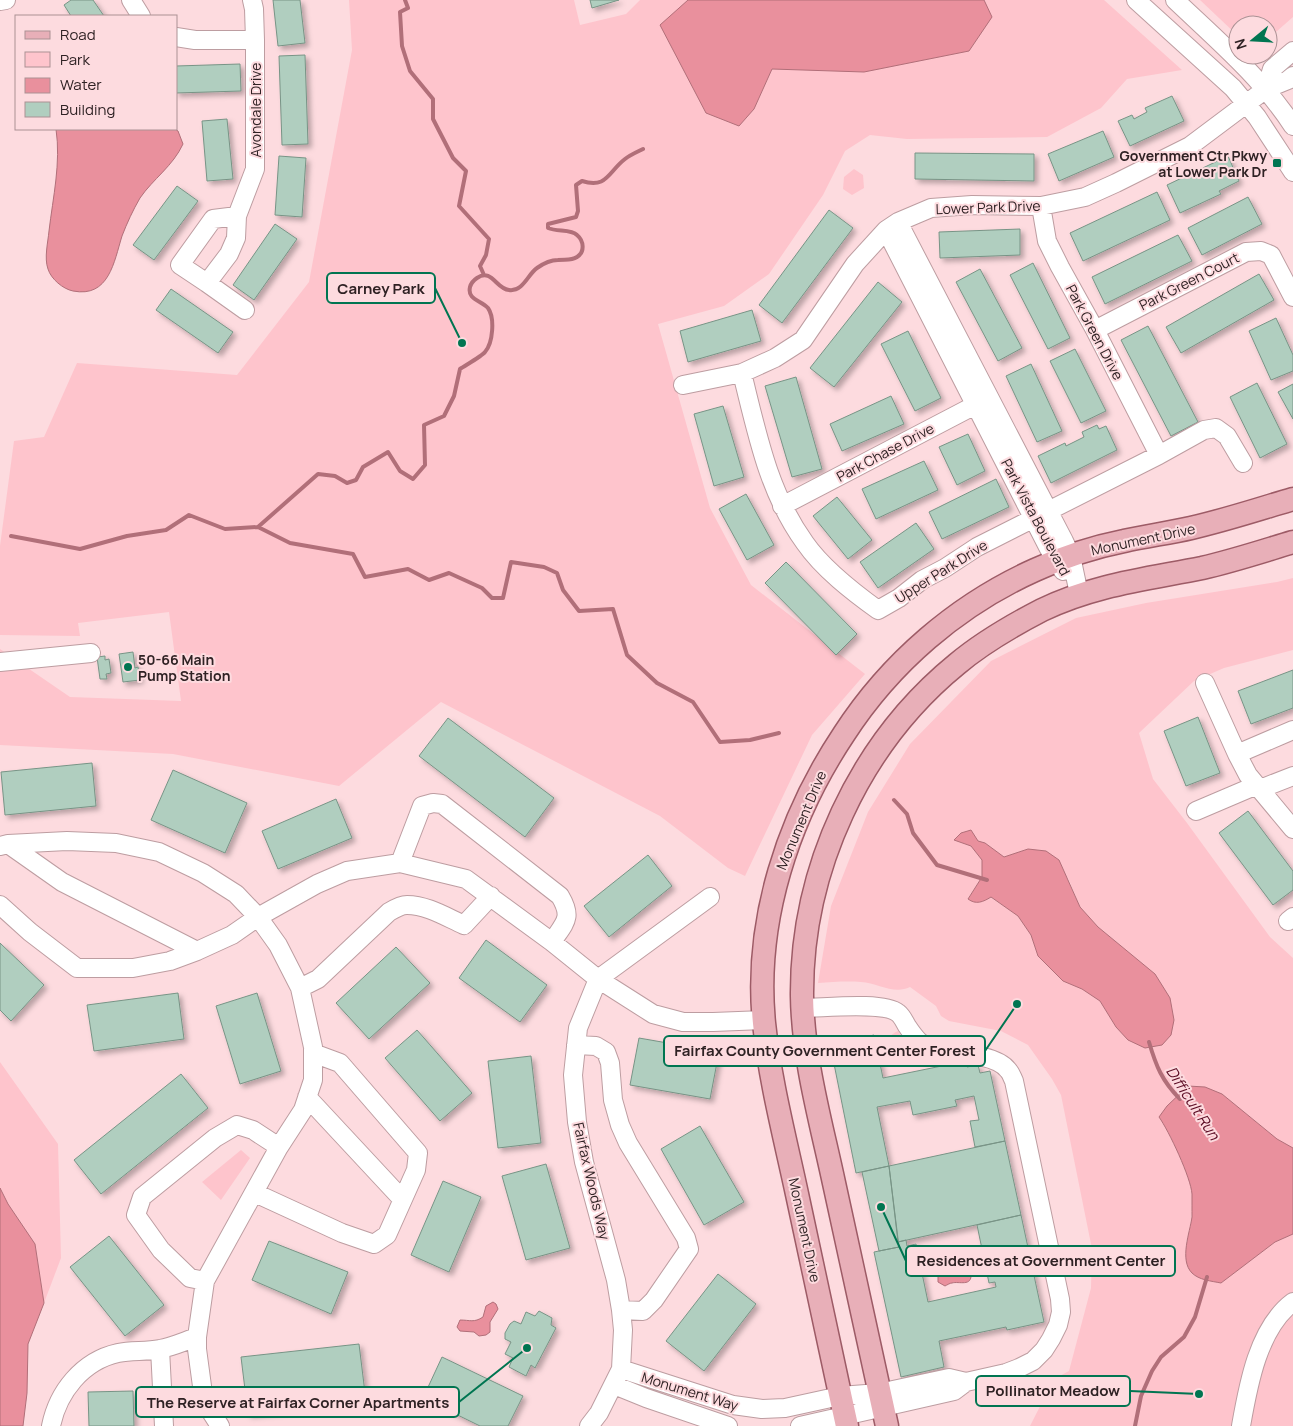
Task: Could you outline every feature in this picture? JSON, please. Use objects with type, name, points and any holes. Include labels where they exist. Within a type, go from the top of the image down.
[{"type":"main road","name":"Monument Drive","points":[[844,1413],[777,1104],[764,1020],[763,974],[773,893],[779,871],[802,810],[834,748],[864,704],[884,680],[938,630],[988,595],[1036,570],[1096,548],[1126,540],[1204,525],[1293,499]]},
{"type":"main road","points":[[883,1409],[813,1086],[804,1035],[805,941],[820,873],[841,816],[879,749],[893,730],[927,692],[956,664],[981,646],[1043,610],[1079,594],[1112,585],[1226,562],[1293,542]]},
{"type":"street","points":[[0,1],[6,0]]},
{"type":"street","points":[[131,0],[140,15]]},
{"type":"street","name":"Avondale Drive","points":[[207,283],[228,254],[236,238],[237,216],[255,169],[255,40],[252,0]]},
{"type":"street","points":[[1136,0],[1233,88],[1257,117],[1293,172]]},
{"type":"street","points":[[1175,0],[1266,89],[1293,126]]},
{"type":"street","points":[[178,37],[195,40],[255,40]]},
{"type":"street","points":[[1266,89],[1272,69],[1293,51]]},
{"type":"street","name":"Lower Park Drive","points":[[683,385],[742,373],[775,358],[803,340],[855,264],[892,226],[931,208],[972,205],[1041,206],[1085,197],[1190,146],[1266,89],[1293,76]]},
{"type":"street","name":"Park Green Drive","points":[[1041,206],[1047,241],[1159,455]]},
{"type":"street","points":[[237,216],[212,219],[180,265],[246,310]]},
{"type":"street","name":"Park Vista Boulevard","points":[[892,226],[1042,515],[1079,594]]},
{"type":"street","name":"Park Green Court","points":[[1095,330],[1246,252],[1261,250],[1271,255],[1293,297]]},
{"type":"street","name":"Upper Park Drive","points":[[742,373],[767,470],[782,506],[806,544],[844,584],[878,610],[899,598],[922,580],[945,568],[977,547],[1159,455],[1204,430],[1216,428],[1227,436],[1243,463]]},
{"type":"street","name":"Park Chase Drive","points":[[782,506],[983,401]]},
{"type":"street","points":[[0,662],[92,653]]},
{"type":"street","points":[[1205,683],[1248,775],[1293,829]]},
{"type":"street","points":[[1237,754],[1293,730]]},
{"type":"street","points":[[1196,811],[1293,776]]},
{"type":"street","points":[[400,863],[422,806],[433,803],[442,804],[560,896],[568,909],[566,918],[552,942]]},
{"type":"street","points":[[4,845],[67,841],[116,842],[159,852],[203,873],[236,894],[258,917],[278,945],[300,988],[313,1053],[313,1080],[303,1110],[279,1147],[205,1281],[196,1337],[204,1401],[220,1426]]},
{"type":"street","points":[[4,845],[62,882],[197,951]]},
{"type":"street","points":[[0,905],[30,932],[77,968],[133,968],[170,960],[197,951],[232,935],[258,917],[317,884],[347,871],[400,863],[466,879],[552,942],[598,980],[653,1014],[683,1022],[764,1020]]},
{"type":"street","points":[[300,988],[318,979],[389,912],[397,907],[407,905],[434,911],[464,925],[491,896]]},
{"type":"street","points":[[598,980],[710,897]]},
{"type":"street","name":"Fairfax Woods Way","points":[[589,1426],[599,1413],[617,1377],[623,1330],[616,1280],[584,1162],[577,1122],[573,1075],[578,1028],[598,980]]},
{"type":"street","name":"Monument Way","points":[[800,1426],[844,1413],[883,1409],[954,1392],[966,1382],[1006,1373],[1019,1368],[1033,1361],[1044,1350],[1052,1339],[1061,1312],[1058,1285],[1014,1080],[1009,1070],[1000,1062],[988,1058],[935,1051],[922,1045],[900,1014],[892,1008],[866,1006],[803,1008]]},
{"type":"street","points":[[576,1045],[596,1046],[606,1052],[610,1063],[613,1100],[620,1125],[628,1143],[686,1238],[689,1249],[654,1300],[643,1311],[621,1310]]},
{"type":"street","points":[[255,1193],[342,1234],[374,1244],[387,1235],[416,1170],[418,1153],[340,1064],[313,1053]]},
{"type":"street","points":[[307,1097],[402,1200]]},
{"type":"street","points":[[205,1281],[190,1278],[161,1250],[136,1215],[142,1198],[215,1138],[237,1125],[253,1130],[279,1147]]},
{"type":"street","points":[[1241,1426],[1250,1377],[1259,1350],[1274,1324],[1287,1306],[1293,1302]]},
{"type":"street","points":[[51,1426],[56,1410],[66,1390],[81,1372],[106,1356],[160,1349],[196,1337]]},
{"type":"street","points":[[160,1349],[164,1426]]},
{"type":"street","name":"Monument Way","points":[[617,1377],[747,1407],[844,1413]]},
{"type":"street","name":"Monument Way","points":[[617,1377],[646,1398],[728,1426]]},
{"type":"green space","points":[[349,0],[574,0],[580,25],[626,14],[640,0],[1104,0],[1182,70],[1127,79],[1101,108],[1047,137],[907,139],[870,135],[845,151],[823,195],[769,274],[724,306],[658,324],[710,508],[751,585],[865,674],[812,735],[745,876],[728,868],[660,816],[441,702],[339,786],[173,754],[0,745],[0,649],[70,697],[181,701],[169,612],[78,623],[80,636],[0,635],[0,546],[14,441],[44,437],[77,363],[237,375],[309,282],[352,50]]},
{"type":"green space","points":[[1200,0],[1293,0],[1293,17],[1278,30],[1278,15],[1228,15],[1228,27]]},
{"type":"green space","points":[[854,169],[863,175],[864,188],[852,195],[843,189],[844,177]]},
{"type":"green space","points":[[1293,578],[1293,650],[1224,668],[1194,681],[1139,733],[1153,779],[1270,937],[1293,958],[1293,1148],[1277,1139],[1222,1094],[1159,1117],[1178,1154],[1192,1193],[1192,1212],[1186,1244],[1221,1283],[1275,1242],[1293,1234],[1293,1426],[1030,1426],[1054,1379],[1069,1371],[1091,1288],[1092,1249],[1061,1095],[1028,1045],[1001,1031],[949,1021],[941,1016],[936,1006],[910,987],[898,990],[861,982],[818,983],[831,906],[868,812],[910,744],[991,661],[1076,618],[1146,603]],"holes":[[[955,840],[985,843],[1004,857],[1028,849],[1068,878],[1080,907],[1098,927],[1138,960],[1116,1027],[1100,1001],[1082,989],[1063,981],[1038,956],[1031,935],[1018,916],[990,897],[968,898],[982,877],[982,860],[971,846]]]},
{"type":"green space","points":[[898,1031],[909,1048],[916,1053],[909,1060],[902,1062],[895,1061],[886,1051],[886,1044],[890,1037]]},
{"type":"green space","points":[[0,1062],[58,1144],[61,1258],[44,1303],[35,1244],[8,1204],[0,1188]]},
{"type":"green space","points":[[241,1150],[250,1158],[221,1200],[202,1182]]},
{"type":"water","points":[[688,0],[984,0],[992,17],[969,51],[864,72],[772,69],[754,109],[739,126],[706,113],[660,25]]},
{"type":"water","points":[[56,130],[176,130],[183,144],[174,159],[140,198],[124,231],[108,276],[95,289],[85,292],[69,290],[61,286],[50,273],[46,260],[57,167]]},
{"type":"water","points":[[971,830],[978,841],[985,843],[1004,857],[1028,849],[1046,851],[1059,860],[1080,907],[1098,927],[1155,974],[1170,998],[1174,1020],[1171,1035],[1162,1045],[1145,1048],[1128,1040],[1116,1027],[1100,1001],[1082,989],[1063,981],[1038,956],[1031,935],[1018,916],[991,897],[979,902],[968,899],[982,877],[982,860],[971,846],[954,840],[961,833]]},
{"type":"water","points":[[1188,1086],[1205,1087],[1222,1094],[1277,1139],[1293,1148],[1293,1234],[1275,1242],[1221,1283],[1198,1277],[1188,1267],[1186,1254],[1192,1217],[1191,1187],[1179,1155],[1159,1117],[1167,1106]]},
{"type":"water","points":[[0,1188],[8,1204],[35,1244],[44,1303],[28,1344],[27,1393],[23,1426],[0,1426]]},
{"type":"water","points":[[962,1266],[968,1269],[971,1274],[969,1281],[965,1283],[951,1283],[945,1286],[938,1282],[938,1277],[941,1273],[952,1272]]},
{"type":"water","points":[[493,1302],[498,1309],[490,1322],[490,1332],[479,1336],[474,1332],[460,1331],[457,1327],[460,1320],[472,1321],[480,1319],[483,1317],[486,1306]]},
{"type":"building","points":[[71,0],[93,0],[103,15],[70,15],[64,5]]},
{"type":"building","points":[[273,0],[300,0],[305,43],[278,46]]},
{"type":"building","points":[[590,0],[619,0],[592,8]]},
{"type":"building","points":[[305,55],[308,144],[282,145],[279,56]]},
{"type":"building","points":[[240,64],[241,91],[178,93],[178,66]]},
{"type":"building","points":[[1172,96],[1184,121],[1130,146],[1118,121],[1132,115],[1134,119],[1147,112],[1145,108]]},
{"type":"building","points":[[227,119],[233,179],[207,181],[202,121]]},
{"type":"building","points":[[1103,131],[1114,157],[1059,181],[1048,154]]},
{"type":"building","points":[[915,153],[1034,154],[1034,181],[915,179]]},
{"type":"building","points":[[279,156],[306,158],[302,217],[275,215]]},
{"type":"building","points":[[1228,156],[1239,181],[1219,191],[1221,194],[1180,213],[1167,185]]},
{"type":"building","points":[[177,186],[198,201],[154,260],[133,245]]},
{"type":"building","points":[[1157,192],[1170,220],[1083,261],[1070,233]]},
{"type":"building","points":[[1248,197],[1262,224],[1202,255],[1188,228]]},
{"type":"building","points":[[829,210],[853,228],[782,323],[759,305]]},
{"type":"building","points":[[275,224],[297,239],[254,300],[233,285]]},
{"type":"building","points":[[1020,229],[1020,255],[940,258],[939,232]]},
{"type":"building","points":[[1178,235],[1192,261],[1105,304],[1092,277]]},
{"type":"building","points":[[1033,263],[1070,338],[1048,349],[1010,275]]},
{"type":"building","points":[[980,269],[1022,348],[998,361],[956,282]]},
{"type":"building","points":[[1259,274],[1274,300],[1181,353],[1166,327]]},
{"type":"building","points":[[878,282],[902,302],[834,387],[810,368]]},
{"type":"building","points":[[171,289],[233,332],[218,353],[156,310]]},
{"type":"building","points":[[752,310],[761,341],[688,362],[680,331]]},
{"type":"building","points":[[1276,318],[1293,355],[1293,371],[1271,380],[1249,331]]},
{"type":"building","points":[[1148,326],[1198,422],[1171,436],[1121,340]]},
{"type":"building","points":[[908,331],[941,398],[915,411],[881,344]]},
{"type":"building","points":[[1075,349],[1106,411],[1081,423],[1050,361]]},
{"type":"building","points":[[1031,364],[1062,431],[1037,442],[1006,376]]},
{"type":"building","points":[[796,377],[822,469],[792,477],[765,386]]},
{"type":"building","points":[[1257,383],[1287,444],[1260,458],[1230,397]]},
{"type":"building","points":[[1293,384],[1293,419],[1278,392]]},
{"type":"building","points":[[891,396],[904,424],[842,451],[830,424]]},
{"type":"building","points":[[723,406],[744,477],[714,486],[694,414]]},
{"type":"building","points":[[1097,425],[1099,429],[1106,426],[1117,450],[1051,483],[1038,456],[1065,443],[1066,446],[1084,437],[1082,432]]},
{"type":"building","points":[[968,434],[985,471],[957,485],[939,447]]},
{"type":"building","points":[[924,461],[938,490],[876,519],[862,489]]},
{"type":"building","points":[[996,479],[1009,507],[942,539],[929,512]]},
{"type":"building","points":[[746,494],[774,545],[747,560],[719,509]]},
{"type":"building","points":[[837,497],[872,540],[848,559],[813,516]]},
{"type":"building","points":[[916,523],[934,549],[878,588],[860,562]]},
{"type":"building","points":[[786,562],[857,634],[836,655],[765,583]]},
{"type":"building","name":"50-66 Main Pump Station","points":[[133,652],[135,668],[138,667],[140,680],[123,682],[119,654]]},
{"type":"building","points":[[105,656],[105,660],[109,659],[111,673],[106,674],[107,679],[100,679],[97,657]]},
{"type":"building","points":[[1293,670],[1293,708],[1251,724],[1238,691]]},
{"type":"building","points":[[1198,717],[1220,773],[1186,786],[1164,731]]},
{"type":"building","points":[[448,718],[554,798],[525,837],[419,756]]},
{"type":"building","points":[[92,763],[96,806],[5,815],[1,772]]},
{"type":"building","points":[[173,770],[247,803],[225,853],[151,820]]},
{"type":"building","points":[[336,799],[352,838],[278,869],[262,831]]},
{"type":"building","points":[[1248,811],[1293,871],[1293,890],[1273,905],[1219,833]]},
{"type":"building","points":[[648,855],[672,886],[609,937],[584,906]]},
{"type":"building","points":[[486,940],[547,985],[520,1022],[459,978]]},
{"type":"building","points":[[0,943],[44,985],[11,1021],[0,1010]]},
{"type":"building","points":[[396,947],[430,983],[369,1039],[336,1003]]},
{"type":"building","points":[[178,993],[184,1039],[94,1051],[87,1005]]},
{"type":"building","points":[[257,993],[281,1071],[240,1084],[216,1006]]},
{"type":"building","points":[[417,1030],[472,1093],[440,1121],[385,1058]]},
{"type":"building","points":[[874,1035],[883,1078],[966,1061],[967,1067],[978,1065],[980,1073],[990,1071],[1005,1141],[975,1147],[970,1121],[979,1120],[974,1096],[955,1100],[957,1106],[913,1115],[910,1101],[877,1107],[889,1166],[856,1173],[830,1044]]},
{"type":"building","points":[[639,1038],[719,1052],[710,1099],[630,1085]]},
{"type":"building","points":[[531,1056],[541,1143],[498,1148],[488,1061]]},
{"type":"building","points":[[181,1074],[208,1108],[101,1194],[74,1160]]},
{"type":"building","points":[[700,1126],[744,1202],[704,1225],[661,1149]]},
{"type":"building","points":[[1005,1141],[1021,1215],[898,1242],[889,1166]]},
{"type":"building","points":[[546,1164],[570,1248],[526,1260],[502,1176]]},
{"type":"building","points":[[889,1166],[899,1247],[879,1251],[862,1172]]},
{"type":"building","points":[[443,1181],[481,1197],[449,1272],[411,1255]]},
{"type":"building","points":[[1021,1215],[1044,1322],[1007,1330],[1006,1327],[939,1341],[944,1367],[901,1377],[874,1252],[899,1247],[898,1242],[906,1240],[907,1246],[916,1244],[928,1302],[996,1287],[995,1282],[989,1283],[977,1225]]},
{"type":"building","points":[[109,1236],[164,1305],[125,1336],[70,1267]]},
{"type":"building","points":[[269,1241],[348,1272],[331,1314],[252,1280]]},
{"type":"building","points":[[718,1274],[756,1304],[704,1371],[666,1341]]},
{"type":"building","points":[[539,1311],[552,1318],[551,1325],[556,1328],[535,1368],[531,1365],[526,1376],[509,1367],[513,1358],[505,1354],[511,1342],[505,1339],[505,1333],[514,1321],[521,1324],[526,1312],[535,1316]]},
{"type":"building","points":[[359,1344],[366,1401],[248,1414],[241,1357]]},
{"type":"building","points":[[442,1357],[523,1396],[508,1426],[480,1426],[423,1398]]},
{"type":"building","points":[[133,1391],[134,1426],[89,1426],[88,1392]]},
{"type":"waterway","points":[[405,0],[408,8],[400,12],[402,46],[410,71],[433,99],[433,119],[453,158],[466,171],[459,206],[489,239],[486,255],[480,266],[484,275]]},
{"type":"waterway","points":[[258,527],[318,474],[335,476],[347,483],[356,480],[363,467],[388,452],[400,471],[413,479],[425,465],[424,425],[444,416],[454,396],[460,369],[483,354],[490,343],[492,318],[488,308],[471,295],[470,287],[472,283],[477,278],[487,276],[505,289],[514,290],[522,286],[534,271],[545,263],[575,258],[580,255],[582,243],[579,237],[571,232],[548,228],[548,224],[576,217],[578,211],[576,185],[582,181],[590,183],[602,181],[625,159],[643,149]]},
{"type":"waterway","name":"Difficult Run","points":[[11,536],[80,549],[127,536],[166,530],[189,515],[225,529],[258,527],[290,543],[353,554],[365,577],[408,569],[429,580],[449,573],[482,588],[492,598],[503,598],[511,562],[544,567],[557,573],[563,590],[579,611],[613,609],[627,655],[657,683],[693,702],[720,742],[750,740],[779,733]]},
{"type":"waterway","name":"Difficult Run","points":[[894,800],[907,814],[913,833],[937,865],[987,880]]},
{"type":"waterway","name":"Difficult Run","points":[[1149,1042],[1160,1073],[1180,1099]]},
{"type":"waterway","name":"Difficult Run","points":[[1135,1426],[1141,1396],[1152,1371],[1161,1357],[1184,1337],[1195,1317],[1207,1277]]},
{"type":"place","name":"Government Ctr Pkwy at Lower Park Dr","points":[[1277,163]]},
{"type":"place","name":"Carney Park","points":[[462,343]]},
{"type":"place","name":"50-66 Main Pump Station","points":[[128,667]]},
{"type":"place","name":"Fairfax County Government Center Forest","points":[[1017,1004]]},
{"type":"place","name":"Residences at Government Center","points":[[881,1207]]},
{"type":"place","name":"The Reserve at Fairfax Corner Apartments","points":[[527,1348]]},
{"type":"place","name":"Pollinator Meadow","points":[[1199,1394]]}]
